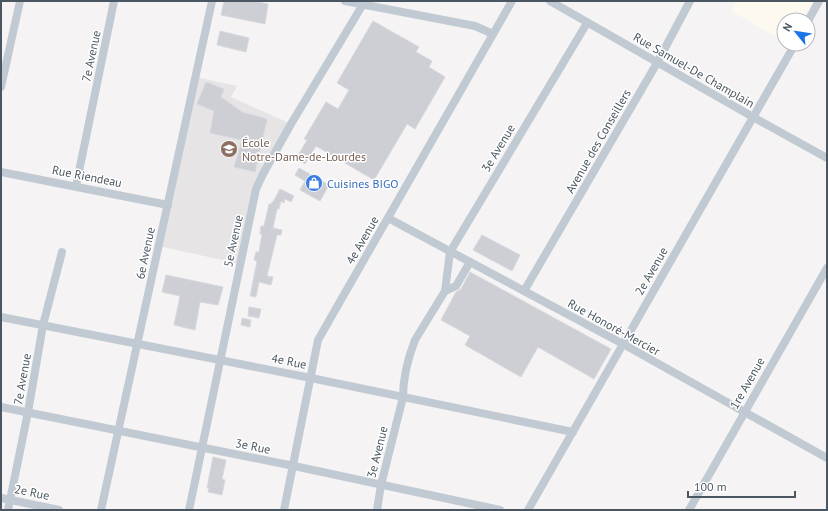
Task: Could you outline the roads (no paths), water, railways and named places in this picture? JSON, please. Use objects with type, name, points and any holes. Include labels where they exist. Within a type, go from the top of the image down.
[{"type":"street","points":[[1,86],[20,1]]},
{"type":"street","name":"7e Avenue","points":[[76,186],[114,1]]},
{"type":"street","name":"6e Avenue","points":[[101,510],[212,1]]},
{"type":"street","points":[[345,1],[364,3],[475,26],[493,34]]},
{"type":"street","name":"4e Avenue","points":[[284,510],[318,340],[512,1]]},
{"type":"street","name":"Rue Samuel-De Champlain","points":[[550,1],[827,158]]},
{"type":"street","name":"Avenue des Conseillers","points":[[524,292],[657,63],[690,1]]},
{"type":"street","points":[[813,12],[820,1]]},
{"type":"street","name":"5e Avenue","points":[[189,510],[256,189],[261,177],[291,124],[364,3]]},
{"type":"street","name":"3e Avenue","points":[[377,510],[381,485],[415,340],[445,291],[450,252],[587,23]]},
{"type":"street","name":"2e Avenue","points":[[528,510],[790,52]]},
{"type":"street","name":"Rue Riendeau","points":[[1,172],[168,205]]},
{"type":"street","name":"Rue Honoré-Mercier","points":[[388,218],[622,344],[827,458]]},
{"type":"street","name":"7e Avenue","points":[[8,510],[28,412],[43,325],[62,252]]},
{"type":"street","name":"3e Avenue","points":[[445,291],[456,286],[470,262]]},
{"type":"street","name":"1re Avenue","points":[[689,510],[827,270]]},
{"type":"street","name":"4e Rue","points":[[1,317],[403,396],[572,432]]},
{"type":"street","name":"3e Rue","points":[[1,407],[294,466],[500,510]]},
{"type":"street","name":"2e Rue","points":[[1,498],[59,510]]},
{"type":"place","name":"École Notre-Dame-de-Lourdes","points":[[229,149]]},
{"type":"place","name":"Cuisines BIGO","points":[[314,183]]}]
